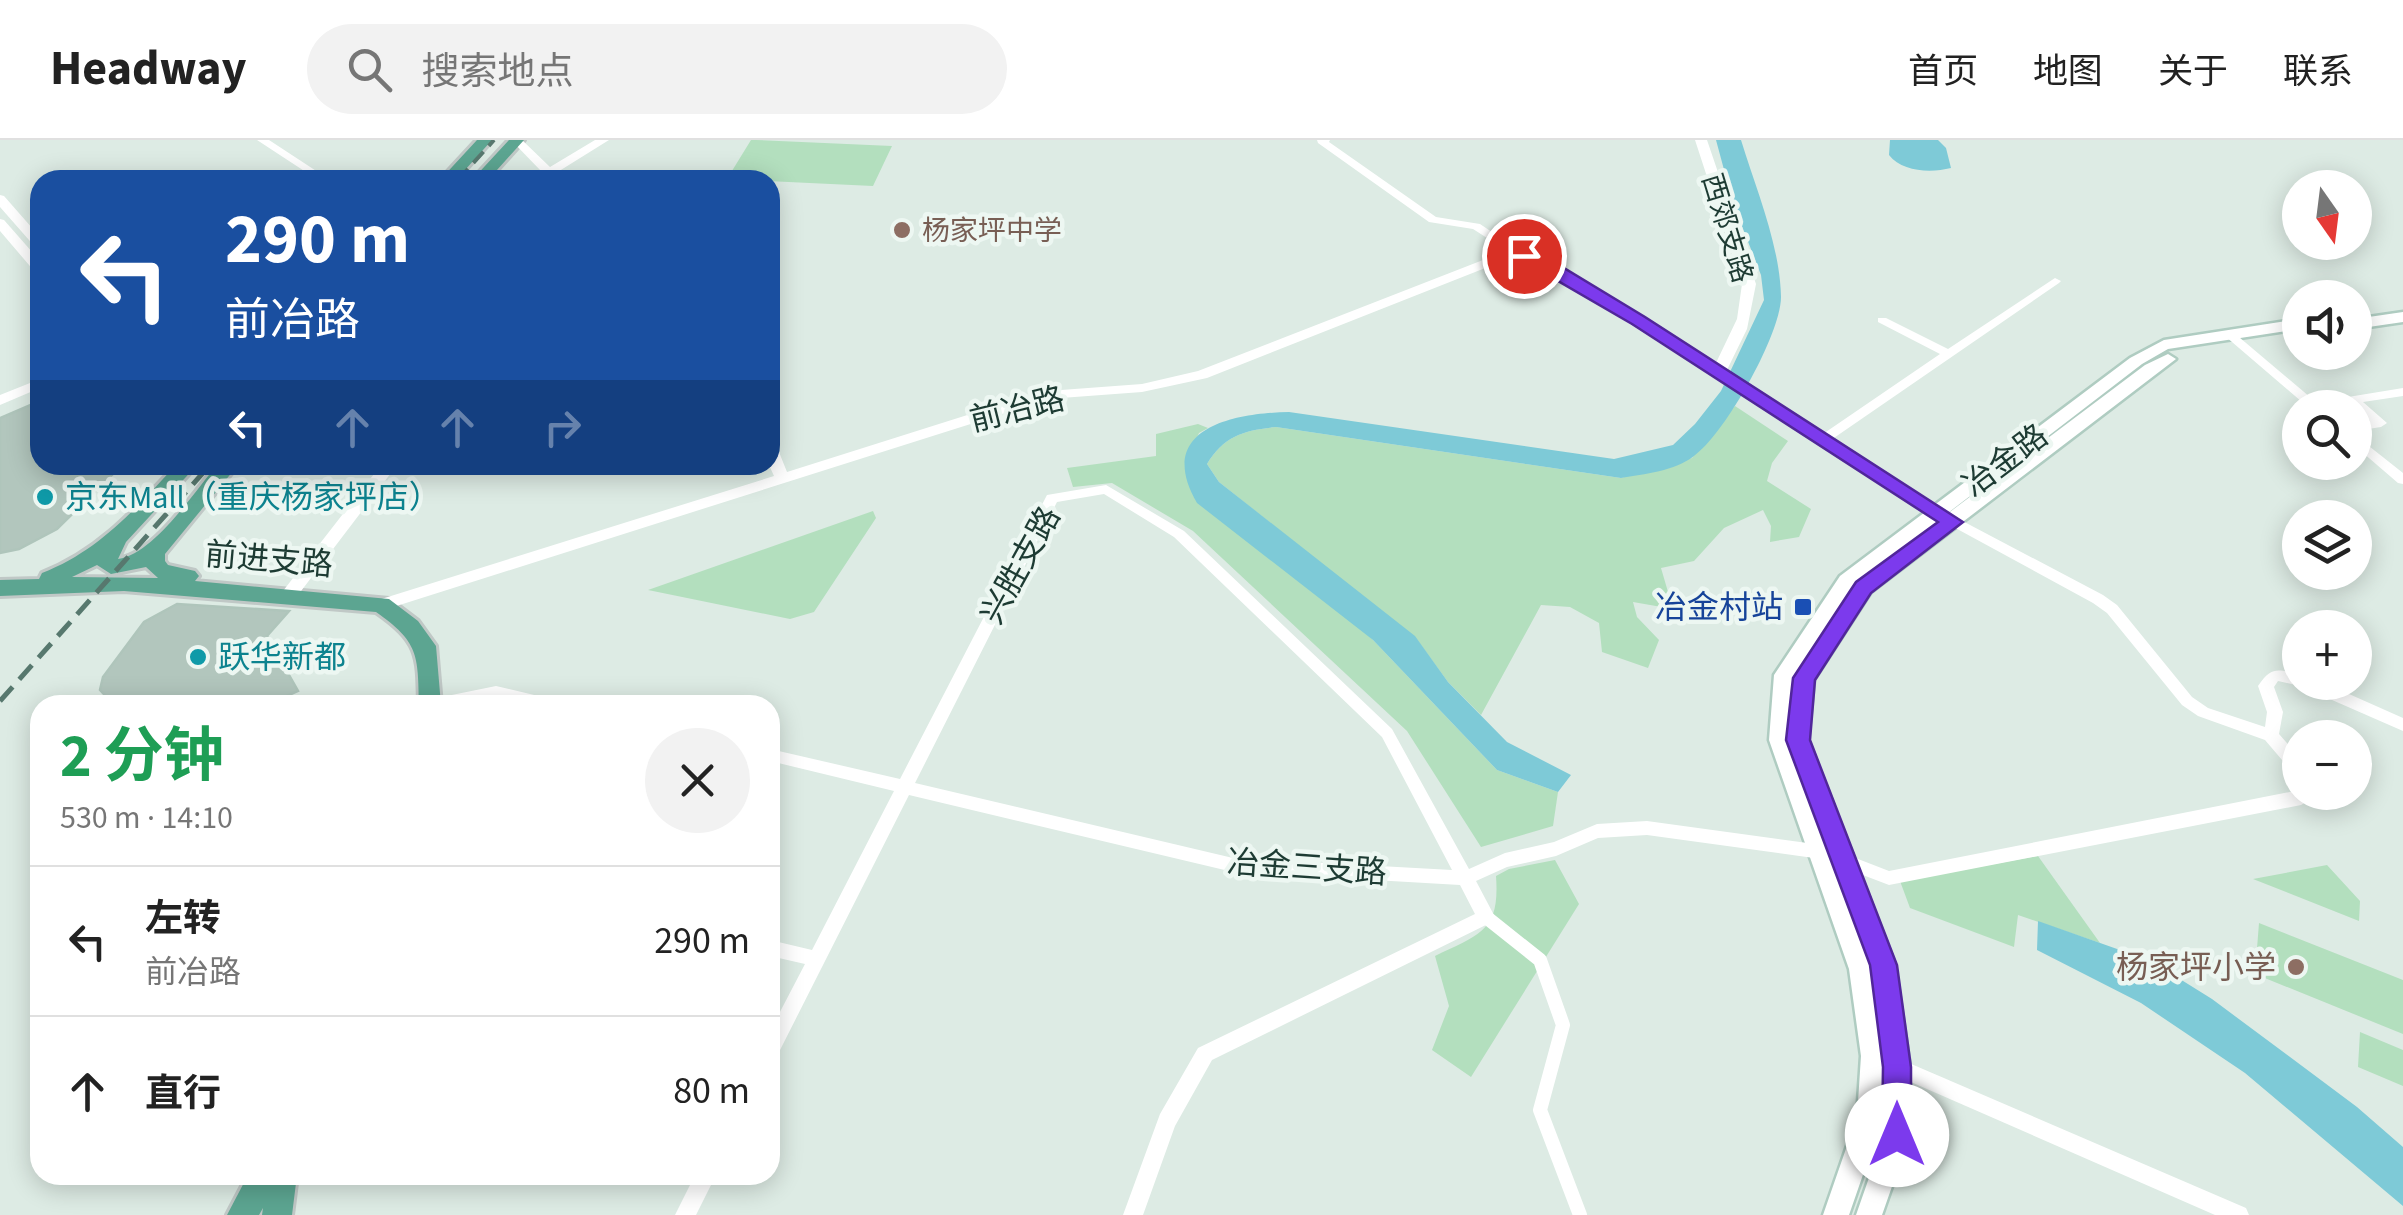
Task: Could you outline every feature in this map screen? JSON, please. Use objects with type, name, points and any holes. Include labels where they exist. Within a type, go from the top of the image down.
[{"type":"main road","points":[[457,170],[485,140]]},
{"type":"main road","points":[[489,170],[516,141]]},
{"type":"main road","points":[[2372,314],[2403,309]]},
{"type":"main road","points":[[2372,322],[2403,317]]},
{"type":"main road","name":"冶金路","points":[[1836,1215],[1870,1117],[1874,1056],[1862,968],[1779,740],[1784,675],[1847,581],[1946,517],[2150,368],[2182,353],[2282,328]]},
{"type":"main road","name":"冶金路","points":[[2234,338],[2282,334]]},
{"type":"main road","points":[[178,475],[116,543],[106,562],[111,568],[136,564],[158,547],[219,475]]},
{"type":"main road","name":"冶金路","points":[[1868,1215],[1897,1135],[1897,1067],[1884,965],[1798,740],[1804,678],[1864,587],[1946,517]]},
{"type":"main road","points":[[0,588],[30,584],[75,569],[116,543]]},
{"type":"main road","points":[[158,547],[154,563],[169,574],[264,583],[289,594]]},
{"type":"main road","name":"前进支路","points":[[30,584],[124,584],[289,594],[382,605]]},
{"type":"main road","points":[[382,605],[415,627],[429,654],[431,695]]},
{"type":"main road","points":[[242,1215],[259,1185]]},
{"type":"main road","points":[[276,1215],[280,1185]]},
{"type":"street","points":[[262,140],[309,170]]},
{"type":"street","points":[[553,170],[603,140]]},
{"type":"street","points":[[1325,140],[1322,141],[1433,220],[1476,226],[1524,256],[1544,263],[1946,517],[2112,609],[2187,701],[2203,712],[2272,736],[2282,748]]},
{"type":"street","name":"西郊支路","points":[[1701,140],[1749,284],[1748,308],[1738,338],[1719,371]]},
{"type":"street","points":[[516,141],[536,170]]},
{"type":"street","points":[[0,199],[30,234]]},
{"type":"street","points":[[0,223],[30,258]]},
{"type":"street","name":"前冶路","points":[[382,605],[1020,403],[1062,394],[1142,388],[1202,376],[1501,257],[1524,256]]},
{"type":"street","points":[[1824,439],[2055,281]]},
{"type":"street","points":[[1882,320],[1948,354]]},
{"type":"street","points":[[2234,338],[2296,390]]},
{"type":"street","points":[[0,390],[30,377]]},
{"type":"street","points":[[0,400],[30,387]]},
{"type":"street","points":[[2372,397],[2403,392]]},
{"type":"street","points":[[2372,454],[2403,480]]},
{"type":"street","points":[[780,473],[782,478]]},
{"type":"street","points":[[289,594],[381,475]]},
{"type":"street","name":"兴胜支路","points":[[780,1030],[1052,498],[1106,489],[1179,534],[1387,734],[1465,878]]},
{"type":"street","points":[[2272,736],[2275,712],[2266,686],[2274,676],[2282,678]]},
{"type":"street","points":[[481,695],[509,695]]},
{"type":"street","points":[[2345,700],[2403,725]]},
{"type":"street","name":"冶金三支路","points":[[780,757],[1232,864],[1465,878],[1504,860],[1556,849],[1597,831],[1647,828],[1822,852],[1844,862]]},
{"type":"street","points":[[1844,862],[1889,878],[2282,802]]},
{"type":"street","points":[[1465,878],[1486,917],[1540,960],[1562,1025],[1540,1110],[1580,1215]]},
{"type":"street","points":[[1133,1215],[1167,1121],[1205,1054],[1486,917]]},
{"type":"street","points":[[780,950],[816,959]]},
{"type":"street","points":[[1874,1056],[2240,1215]]},
{"type":"street","points":[[685,1215],[701,1185]]},
{"type":"green space","points":[[751,140],[892,146],[873,186],[780,182],[780,170],[733,170]]},
{"type":"green space","points":[[1735,406],[1788,441],[1772,463],[1767,481],[1811,509],[1799,537],[1770,542],[1771,526],[1763,510],[1724,528],[1694,561],[1661,568],[1673,609],[1633,602],[1637,617],[1659,640],[1648,668],[1602,652],[1599,623],[1570,607],[1541,605],[1481,715],[1448,682],[1418,641],[1219,482],[1207,464],[1220,447],[1236,436],[1276,427],[1621,478],[1692,458]]},
{"type":"green space","points":[[1198,424],[1208,428],[1199,433],[1186,461],[1373,640],[1497,770],[1558,792],[1553,826],[1481,847],[1407,731],[1193,531],[1112,483],[1073,487],[1067,468],[1156,456],[1156,434]]},
{"type":"green space","points":[[873,511],[876,518],[814,612],[790,619],[648,590]]},
{"type":"green space","points":[[2038,856],[2100,943],[2018,915],[2014,947],[1910,908],[1900,881]]},
{"type":"green space","points":[[1555,860],[1579,904],[1471,1077],[1432,1050],[1449,1006],[1435,956],[1476,936],[1491,920],[1496,876],[1509,869]]},
{"type":"green space","points":[[2327,865],[2360,901],[2359,921],[2253,879]]},
{"type":"green space","points":[[2259,923],[2403,980],[2403,1034],[2255,974]]},
{"type":"green space","points":[[2360,1032],[2403,1050],[2403,1086],[2358,1067]]},
{"type":"water","points":[[1716,140],[1741,140],[1772,237],[1781,297],[1772,334],[1749,382],[1721,427],[1694,456],[1659,471],[1621,478],[1276,427],[1236,436],[1220,447],[1207,464],[1219,482],[1415,636],[1448,682],[1507,742],[1571,775],[1558,792],[1497,770],[1373,640],[1197,503],[1186,478],[1185,458],[1192,442],[1224,422],[1289,412],[1614,459],[1673,445],[1721,391],[1764,300],[1761,275],[1733,203]]},
{"type":"water","points":[[1890,140],[1938,140],[1946,148],[1951,168],[1926,171],[1901,165],[1889,155]]},
{"type":"water","points":[[2038,921],[2151,961],[2212,999],[2357,1107],[2403,1147],[2403,1206],[2245,1073],[2141,1003],[2037,950]]},
{"type":"building","name":"京东Mall（重庆杨家坪店）","points":[[30,405],[30,475],[112,475],[57,529],[19,549],[0,553],[0,418]]},
{"type":"building","name":"跃华新都","points":[[177,604],[289,611],[267,636],[298,691],[289,695],[105,695],[100,690],[103,677],[144,622]]},
{"type":"railway","points":[[467,170],[494,140]]},
{"type":"railway","points":[[0,701],[201,475]]},
{"type":"place","name":"杨家坪中学","points":[[902,230]]},
{"type":"place","name":"京东Mall（重庆杨家坪店）","points":[[45,497]]},
{"type":"place","name":"冶金村站","points":[[1803,607]]},
{"type":"place","name":"跃华新都","points":[[198,657]]},
{"type":"place","name":"杨家坪小学","points":[[2296,967]]},
{"type":"route","points":[[1524,256],[1544,263],[1638,320],[1953,522],[1864,587],[1804,678],[1798,740],[1884,965],[1897,1067],[1897,1135]]}]
